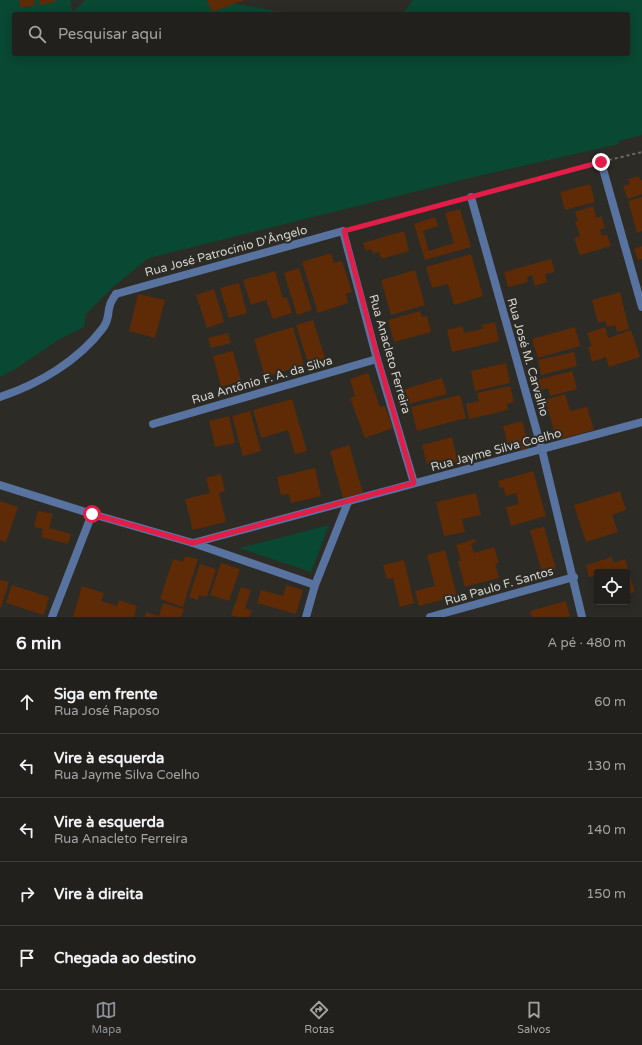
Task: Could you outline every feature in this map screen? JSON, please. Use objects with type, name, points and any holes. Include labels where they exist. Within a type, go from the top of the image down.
[{"type":"street","points":[[601,162],[642,306]]},
{"type":"street","name":"Rua José M. Carvalho","points":[[470,197],[542,450],[574,577],[582,617]]},
{"type":"street","name":"Rua José Patrocínio D'Ângelo","points":[[0,397],[19,391],[58,370],[82,350],[103,327],[110,316],[110,305],[116,294],[344,231]]},
{"type":"street","name":"Rua Anacleto Ferreira","points":[[344,231],[378,359],[414,483]]},
{"type":"street","name":"Rua Antônio F. A. da Silva","points":[[153,424],[378,359]]},
{"type":"street","name":"Rua Jayme Silva Coelho","points":[[193,543],[642,422]]},
{"type":"street","points":[[0,485],[92,514],[193,543],[315,585]]},
{"type":"street","points":[[306,617],[315,585],[348,502]]},
{"type":"street","points":[[52,617],[92,514]]},
{"type":"street","name":"Rua Paulo F. Santos","points":[[430,617],[574,577]]},
{"type":"path","points":[[344,231],[642,152]]},
{"type":"green space","points":[[0,0],[71,0],[72,12],[12,12],[12,56],[630,56],[630,12],[402,12],[405,11],[413,0],[642,0],[642,135],[619,141],[619,144],[478,176],[149,258],[112,288],[86,314],[84,327],[58,340],[17,368],[0,377]]},
{"type":"green space","points":[[85,0],[213,0],[282,12],[73,12]]},
{"type":"green space","points":[[329,525],[311,572],[239,548]]},
{"type":"building","points":[[19,0],[34,0],[35,5],[21,8]]},
{"type":"building","points":[[39,0],[55,0],[55,2],[40,5]]},
{"type":"building","points":[[207,0],[245,0],[212,12]]},
{"type":"building","points":[[639,176],[640,180],[642,180],[642,194],[628,199],[623,186],[630,184],[628,179]]},
{"type":"building","points":[[590,184],[595,202],[565,210],[560,192]]},
{"type":"building","points":[[642,197],[642,231],[637,233],[628,201]]},
{"type":"building","points":[[593,206],[596,218],[601,216],[605,228],[600,230],[602,236],[607,234],[611,246],[580,255],[574,238],[580,236],[575,222],[578,221],[575,212]]},
{"type":"building","points":[[460,209],[471,247],[425,260],[414,224],[435,217],[438,226],[423,231],[429,251],[454,243],[445,213]]},
{"type":"building","points":[[404,231],[409,251],[381,259],[379,252],[373,254],[371,249],[366,251],[363,243]]},
{"type":"building","points":[[642,246],[642,259],[638,260],[634,249]]},
{"type":"building","points":[[331,253],[334,263],[342,261],[352,292],[346,294],[348,303],[318,313],[302,262]]},
{"type":"building","points":[[471,254],[483,296],[454,305],[448,284],[432,288],[426,267]]},
{"type":"building","points":[[551,259],[555,272],[545,274],[547,282],[535,286],[532,275],[527,277],[528,282],[508,287],[504,272]]},
{"type":"building","points":[[299,268],[312,310],[297,315],[284,273]]},
{"type":"building","points":[[415,270],[425,305],[391,315],[381,280]]},
{"type":"building","points":[[275,271],[283,298],[287,297],[292,313],[273,319],[266,300],[251,305],[243,280]]},
{"type":"building","points":[[239,283],[247,313],[229,318],[220,288]]},
{"type":"building","points":[[214,289],[224,322],[207,328],[196,295]]},
{"type":"building","points":[[620,292],[629,329],[617,332],[615,325],[607,327],[605,321],[598,323],[592,300]]},
{"type":"building","points":[[138,294],[165,300],[155,338],[129,331]]},
{"type":"building","points":[[420,311],[422,317],[427,316],[431,332],[394,342],[388,320]]},
{"type":"building","points":[[313,320],[325,358],[308,363],[296,325]]},
{"type":"building","points":[[495,322],[499,341],[452,352],[447,330],[463,326],[464,333],[483,329],[482,325]]},
{"type":"building","points":[[293,327],[304,365],[265,377],[254,339]]},
{"type":"building","points":[[575,327],[580,346],[538,358],[532,339]]},
{"type":"building","points":[[605,327],[608,338],[631,330],[640,357],[609,367],[606,357],[592,362],[588,347],[592,346],[587,333]]},
{"type":"building","points":[[228,333],[231,343],[211,348],[208,338]]},
{"type":"building","points":[[233,351],[241,381],[221,387],[213,356]]},
{"type":"building","points":[[574,352],[577,366],[541,375],[538,360]]},
{"type":"building","points":[[506,363],[510,383],[475,391],[471,371]]},
{"type":"building","points":[[572,371],[577,389],[550,396],[548,388],[540,390],[537,380]]},
{"type":"building","points":[[368,373],[380,407],[385,406],[393,428],[365,438],[350,398],[355,396],[350,379]]},
{"type":"building","points":[[442,378],[447,394],[409,404],[405,389]]},
{"type":"building","points":[[510,386],[514,402],[507,404],[508,410],[469,419],[466,404],[479,401],[477,393]]},
{"type":"building","points":[[565,394],[570,411],[587,407],[594,430],[557,440],[545,400]]},
{"type":"building","points":[[460,395],[466,418],[417,431],[411,407]]},
{"type":"building","points":[[292,399],[307,451],[295,454],[288,430],[261,438],[253,410]]},
{"type":"building","points":[[250,411],[261,451],[243,456],[232,416]]},
{"type":"building","points":[[229,416],[235,443],[215,447],[209,421]]},
{"type":"building","points":[[522,421],[530,448],[520,450],[518,445],[509,448],[503,426]]},
{"type":"building","points":[[452,437],[458,462],[445,465],[444,460],[427,464],[422,445]]},
{"type":"building","points":[[349,445],[363,493],[343,498],[330,451]]},
{"type":"building","points":[[315,468],[321,496],[291,503],[289,494],[281,495],[277,477]]},
{"type":"building","points":[[533,471],[546,516],[511,526],[506,507],[519,504],[516,493],[506,496],[503,487],[500,488],[498,481]]},
{"type":"building","points":[[221,474],[225,491],[219,493],[226,522],[193,530],[185,499],[210,493],[206,478]]},
{"type":"building","points":[[620,491],[626,510],[612,515],[618,532],[586,542],[574,505]]},
{"type":"building","points":[[476,493],[481,515],[462,519],[465,532],[444,536],[436,502]]},
{"type":"building","points":[[0,501],[18,507],[6,542],[0,540]]},
{"type":"building","points":[[38,511],[53,514],[49,528],[71,534],[68,544],[41,537],[43,529],[34,527]]},
{"type":"building","points":[[544,527],[556,569],[542,573],[530,530]]},
{"type":"building","points":[[475,539],[476,542],[471,544],[474,553],[494,547],[499,563],[495,564],[499,578],[465,587],[458,561],[461,561],[456,545]]},
{"type":"building","points":[[445,550],[457,596],[419,606],[415,591],[435,586],[427,555]]},
{"type":"building","points":[[185,556],[198,559],[183,607],[160,599],[173,559],[183,562]]},
{"type":"building","points":[[612,557],[613,563],[625,559],[628,569],[594,569],[594,576],[589,577],[586,565]]},
{"type":"building","points":[[404,560],[414,603],[400,607],[393,578],[387,579],[383,565]]},
{"type":"building","points":[[221,563],[240,569],[229,601],[210,595]]},
{"type":"building","points":[[200,564],[216,569],[207,597],[199,595],[198,600],[189,597]]},
{"type":"building","points":[[630,576],[635,592],[630,593]]},
{"type":"building","points":[[0,580],[9,582],[0,610]]},
{"type":"building","points":[[12,585],[49,597],[44,615],[6,603]]},
{"type":"building","points":[[286,585],[303,590],[296,614],[257,603],[261,590],[283,596]]},
{"type":"building","points":[[82,586],[104,593],[101,601],[117,606],[119,600],[137,606],[134,617],[73,617]]},
{"type":"building","points":[[241,587],[251,590],[245,608],[252,611],[249,617],[237,617],[231,615]]},
{"type":"building","points":[[566,601],[570,617],[532,617],[530,611]]},
{"type":"building","points":[[163,603],[184,609],[181,617],[145,617],[146,612],[159,616]]},
{"type":"route","points":[[92,514],[193,543],[414,483],[378,359],[344,231],[601,162]]}]
